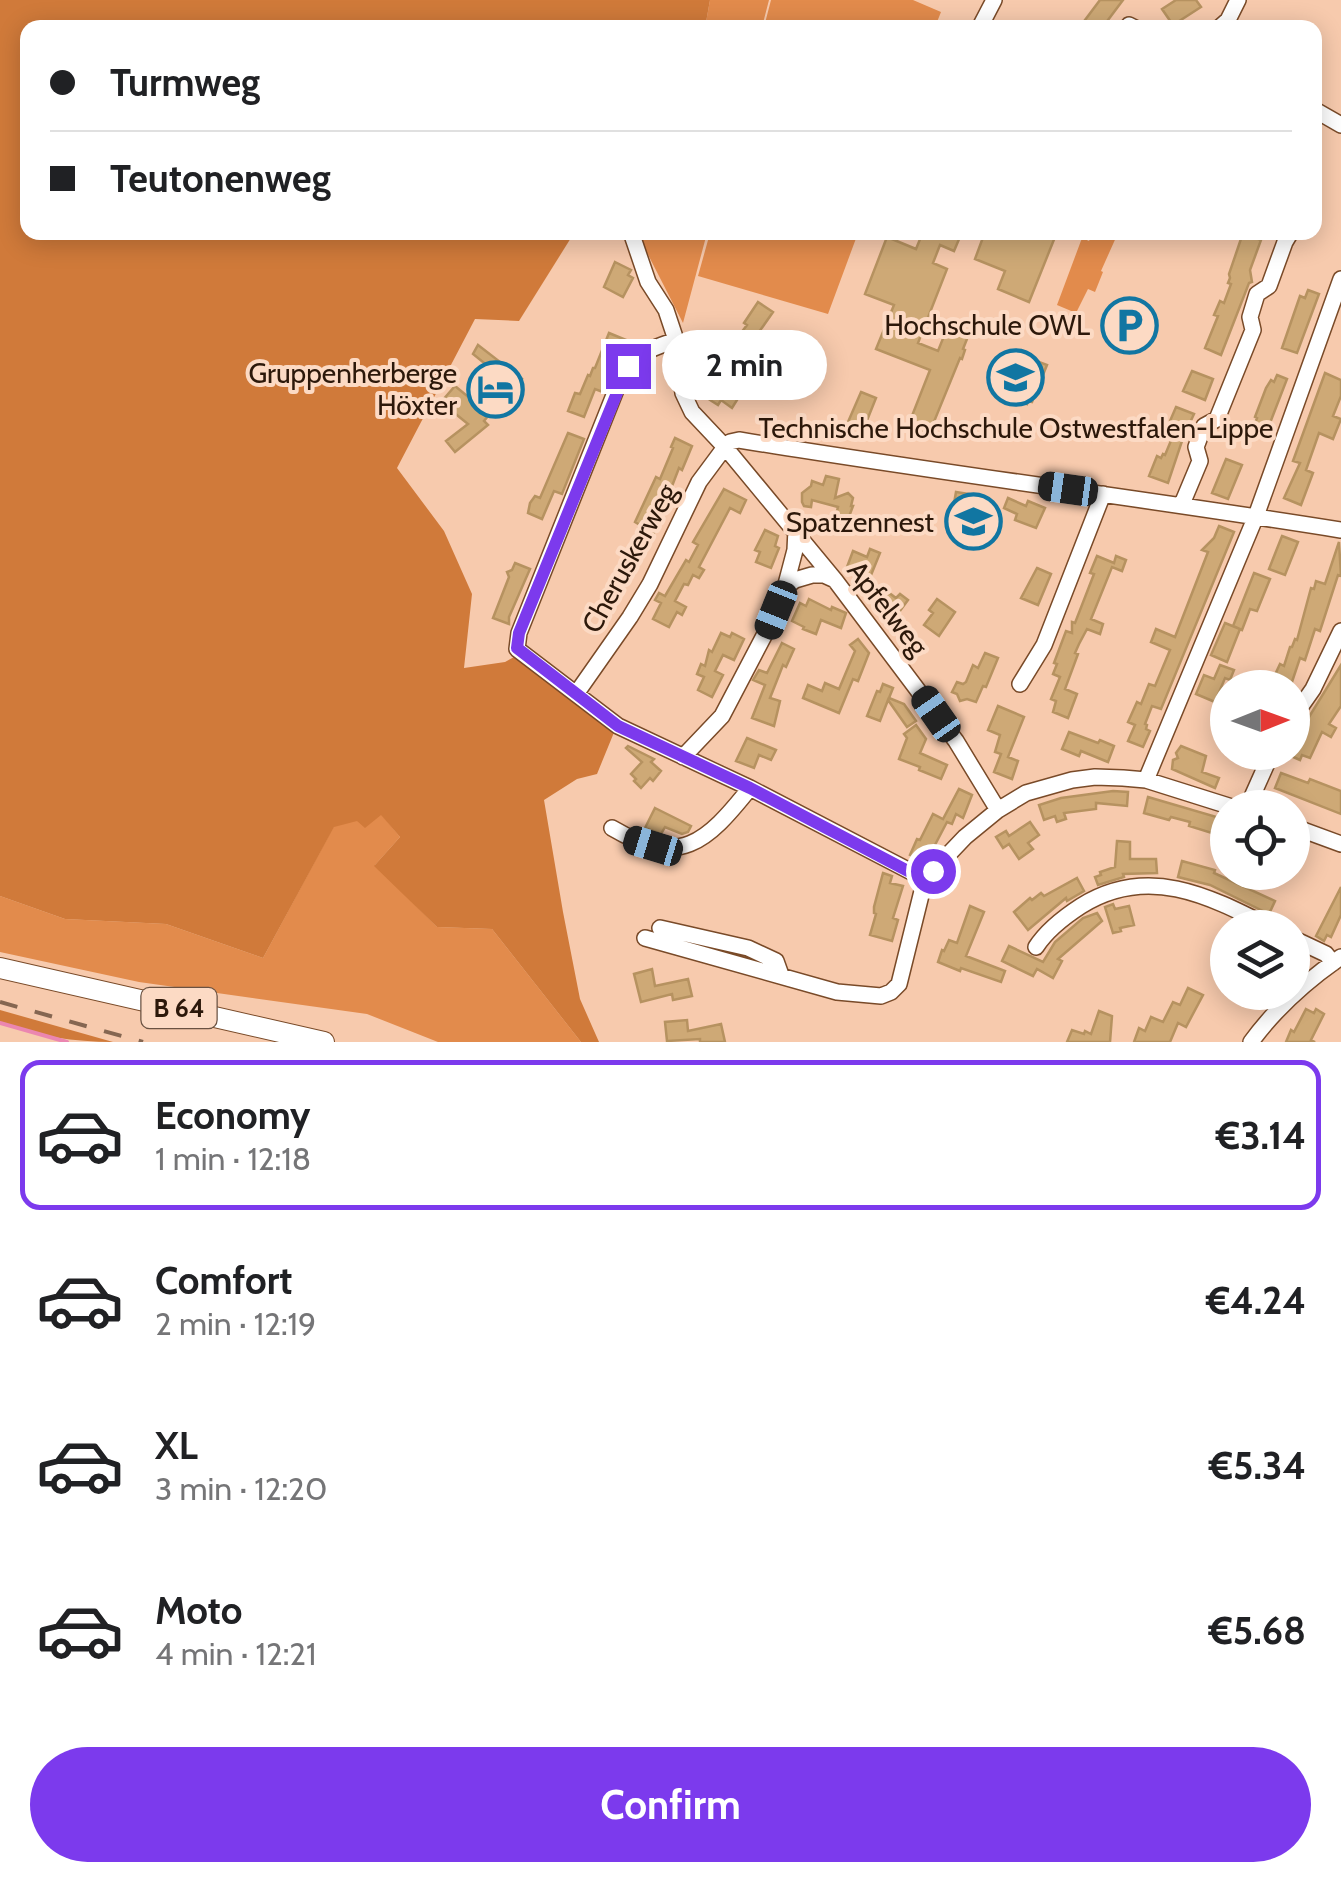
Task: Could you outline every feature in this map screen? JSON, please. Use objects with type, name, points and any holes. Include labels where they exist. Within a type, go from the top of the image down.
[{"type":"main road","name":"B 64","points":[[0,968],[324,1042]]},
{"type":"street","name":"Apfelweg","points":[[634,240],[648,282],[666,310],[676,340],[683,393],[692,412],[796,529],[946,728],[998,810]]},
{"type":"street","points":[[1182,504],[1200,461],[1196,447],[1204,426],[1217,419],[1252,330],[1250,317],[1257,294],[1268,286],[1286,240]]},
{"type":"street","points":[[1146,780],[1256,516],[1341,279]]},
{"type":"street","points":[[676,340],[634,358],[622,375],[519,633],[517,648],[618,726],[750,788],[925,880]]},
{"type":"street","points":[[725,447],[739,440],[1341,530]]},
{"type":"street","name":"Cheruskerweg","points":[[576,694],[630,618],[699,482],[725,447]]},
{"type":"street","points":[[1020,684],[1044,645],[1102,494]]},
{"type":"street","points":[[683,758],[722,716],[766,632],[785,588],[796,529]]},
{"type":"street","points":[[785,588],[812,575],[835,580]]},
{"type":"street","points":[[1310,695],[1341,631]]},
{"type":"street","points":[[645,938],[837,992],[881,996],[900,984],[925,880],[965,838],[1026,793],[1096,777],[1146,780],[1210,800]]},
{"type":"street","points":[[612,828],[653,846],[685,847],[705,837],[725,819],[750,788]]},
{"type":"street","points":[[1310,833],[1341,844]]},
{"type":"street","points":[[1036,947],[1044,935],[1086,903],[1105,893],[1147,885],[1196,892],[1234,910]]},
{"type":"street","points":[[660,928],[748,948],[776,961],[782,976]]},
{"type":"street","points":[[1252,1042],[1286,1000],[1337,960],[1310,946]]},
{"type":"shaded area","points":[[0,0],[710,0],[706,20],[20,20],[20,240],[570,240],[519,321],[475,319],[397,468],[444,531],[472,594],[464,668],[505,662],[516,656],[615,730],[597,774],[577,779],[544,800],[580,999],[599,1042],[581,1042],[492,929],[437,927],[374,866],[400,837],[381,815],[365,828],[357,821],[334,827],[263,958],[166,924],[65,919],[0,896]]},
{"type":"shaded area","points":[[710,0],[769,0],[764,20],[706,20]]},
{"type":"shaded area","points":[[771,0],[913,0],[941,12],[938,20],[766,20]]},
{"type":"shaded area","points":[[641,240],[705,240],[683,323]]},
{"type":"shaded area","points":[[708,240],[855,240],[828,314],[698,276]]},
{"type":"shaded area","points":[[1081,240],[1115,240],[1095,292],[1088,289],[1076,313],[1057,305]]},
{"type":"shaded area","points":[[381,814],[400,837],[375,865],[437,927],[492,929],[581,1042],[438,1042],[367,1014],[139,982],[0,952],[0,896],[65,919],[166,924],[263,958],[334,826]]},
{"type":"shaded area","points":[[0,1010],[113,1042],[84,1041],[14,1028],[0,1023]]},
{"type":"building","points":[[1100,0],[1123,0],[1108,20],[1085,20]]},
{"type":"building","points":[[1176,0],[1196,0],[1201,7],[1181,20],[1170,20],[1162,9]]},
{"type":"building","points":[[886,240],[916,249],[920,240],[959,240],[954,251],[940,245],[933,263],[947,269],[918,343],[938,351],[948,326],[969,334],[929,434],[908,426],[930,370],[876,349],[894,305],[865,294]]},
{"type":"building","points":[[982,240],[1054,240],[1029,302],[998,289],[1005,271],[975,259]]},
{"type":"building","points":[[1241,240],[1261,240],[1250,270],[1252,282],[1221,355],[1205,348],[1218,316],[1214,315],[1231,284],[1229,274]]},
{"type":"building","points":[[615,262],[631,270],[628,275],[633,278],[623,297],[604,287]]},
{"type":"building","points":[[1308,290],[1319,294],[1297,353],[1282,348],[1300,296],[1305,298]]},
{"type":"building","points":[[758,302],[773,312],[747,355],[732,345]]},
{"type":"building","points":[[609,333],[626,340],[618,359],[614,357],[603,392],[595,389],[584,417],[568,411],[575,393],[580,394],[595,368]]},
{"type":"building","points":[[478,345],[522,379],[484,421],[488,425],[455,452],[446,441],[468,424],[441,402],[455,386],[472,400],[494,371],[473,354]]},
{"type":"building","points":[[1010,351],[1047,365],[1032,402],[1027,404],[995,388]]},
{"type":"building","points":[[1192,371],[1213,379],[1205,400],[1183,391]]},
{"type":"building","points":[[730,372],[747,384],[732,408],[721,400],[718,405],[710,400]]},
{"type":"building","points":[[1325,373],[1341,380],[1341,396],[1333,416],[1341,419],[1333,439],[1319,433],[1306,470],[1313,473],[1301,505],[1284,498],[1300,463],[1293,461]]},
{"type":"building","points":[[1277,375],[1287,379],[1265,436],[1252,431],[1266,388]]},
{"type":"building","points":[[861,392],[876,398],[864,428],[848,422]]},
{"type":"building","points":[[1176,407],[1194,414],[1168,483],[1149,476],[1157,456],[1165,455],[1175,431],[1167,428]]},
{"type":"building","points":[[568,433],[584,439],[562,494],[554,491],[542,519],[528,513],[530,503],[535,496],[540,498]]},
{"type":"building","points":[[675,438],[692,446],[682,470],[679,468],[650,543],[635,537],[640,525],[635,522],[656,477],[660,479]]},
{"type":"building","points":[[1226,459],[1242,465],[1228,499],[1212,493]]},
{"type":"building","points":[[826,476],[839,479],[835,498],[848,493],[853,498],[847,522],[835,519],[838,507],[812,500],[811,507],[802,502],[802,493],[812,481],[823,485]]},
{"type":"building","points":[[724,489],[746,500],[740,513],[730,508],[699,567],[704,570],[699,578],[693,575],[688,585],[684,584],[675,601],[686,607],[682,615],[677,612],[669,627],[653,619],[661,603],[655,600],[659,593],[665,596],[686,560],[689,562],[698,545],[693,542]]},
{"type":"building","points":[[956,492],[969,494],[966,510],[984,512],[980,540],[962,538],[964,525],[956,524],[958,510],[953,509]]},
{"type":"building","points":[[1008,498],[1026,506],[1028,501],[1045,508],[1036,528],[1015,520],[1017,514],[1004,508]]},
{"type":"building","points":[[1219,526],[1234,532],[1161,709],[1152,706],[1145,724],[1150,731],[1143,747],[1128,741],[1135,725],[1128,722],[1149,684],[1155,686],[1170,650],[1151,642],[1156,629],[1175,637],[1208,552],[1202,550]]},
{"type":"building","points":[[765,530],[778,536],[775,546],[779,548],[771,568],[756,562],[760,552],[755,550]]},
{"type":"building","points":[[1282,536],[1298,542],[1285,575],[1269,569]]},
{"type":"building","points":[[1339,542],[1341,576],[1338,575],[1320,631],[1315,629],[1305,660],[1300,658],[1296,670],[1277,670],[1280,664],[1284,666],[1290,647],[1297,640],[1311,588],[1314,589],[1316,581],[1325,584]]},
{"type":"building","points":[[870,549],[880,553],[869,580],[847,567],[853,551],[867,557]]},
{"type":"building","points":[[1097,556],[1114,563],[1116,556],[1126,560],[1122,571],[1112,567],[1091,619],[1103,624],[1100,634],[1087,629],[1075,653],[1078,654],[1065,689],[1077,694],[1068,718],[1053,712],[1056,701],[1051,699],[1060,677],[1053,674],[1057,664],[1054,663],[1066,631],[1072,633],[1072,622],[1075,623],[1094,574],[1090,573]]},
{"type":"building","points":[[515,563],[530,569],[509,624],[493,618],[509,577],[507,572]]},
{"type":"building","points":[[1037,568],[1051,574],[1038,605],[1021,598]]},
{"type":"building","points":[[1254,573],[1270,579],[1257,611],[1250,609],[1242,630],[1233,626]]},
{"type":"building","points":[[867,581],[896,598],[900,594],[908,600],[891,623],[884,599],[862,593]]},
{"type":"building","points":[[809,599],[846,613],[841,628],[821,620],[816,634],[792,621],[800,603],[806,606]]},
{"type":"building","points":[[937,599],[955,612],[939,636],[924,625]]},
{"type":"building","points":[[1225,623],[1240,629],[1227,662],[1211,655]]},
{"type":"building","points":[[721,633],[744,639],[734,660],[723,655],[715,671],[723,675],[712,697],[698,690],[704,677],[697,674]]},
{"type":"building","points":[[858,639],[869,653],[839,713],[803,698],[808,685],[822,691],[825,683],[839,689],[855,651],[850,645]]},
{"type":"building","points":[[782,643],[794,649],[770,698],[780,701],[774,726],[752,718],[765,685],[753,680],[759,670],[767,673]]},
{"type":"building","points":[[985,653],[998,658],[986,687],[983,686],[976,702],[960,701],[952,692],[957,682],[966,682],[973,665],[978,668]]},
{"type":"building","points":[[1341,665],[1341,706],[1329,724],[1336,728],[1331,737],[1322,732],[1310,758],[1310,715]]},
{"type":"building","points":[[1204,675],[1210,677],[1210,700],[1196,694]]},
{"type":"building","points":[[883,684],[893,688],[889,698],[904,704],[916,721],[907,727],[888,700],[880,721],[867,716]]},
{"type":"building","points":[[998,706],[1024,717],[1008,757],[1018,761],[1012,779],[994,772],[1001,754],[995,752],[1000,735],[988,730]]},
{"type":"building","points":[[916,725],[926,739],[920,753],[947,765],[941,779],[899,759],[907,738],[904,734]]},
{"type":"building","points":[[1069,732],[1114,746],[1108,762],[1081,751],[1079,756],[1062,749]]},
{"type":"building","points":[[747,738],[776,750],[771,760],[759,755],[754,768],[736,761]]},
{"type":"building","points":[[628,746],[654,759],[651,762],[661,771],[641,788],[631,774],[642,762]]},
{"type":"building","points":[[1181,746],[1206,756],[1202,772],[1219,778],[1215,788],[1172,769]]},
{"type":"building","points":[[1281,773],[1341,791],[1341,814],[1310,802],[1310,790],[1275,788]]},
{"type":"building","points":[[959,789],[972,795],[963,818],[956,814],[952,824],[947,822],[927,860],[910,855],[933,814],[943,819]]},
{"type":"building","points":[[1128,792],[1127,806],[1096,803],[1096,809],[1064,813],[1066,819],[1057,822],[1055,816],[1044,820],[1039,805],[1061,798]]},
{"type":"building","points":[[1148,797],[1210,815],[1210,832],[1189,826],[1190,822],[1144,813]]},
{"type":"building","points":[[655,808],[691,826],[688,832],[682,834],[665,827],[661,834],[645,828]]},
{"type":"building","points":[[1030,822],[1039,835],[1028,843],[1033,849],[1019,859],[1009,844],[1003,848],[996,837],[1006,831],[1009,836]]},
{"type":"building","points":[[1117,841],[1130,842],[1130,859],[1156,859],[1157,873],[1123,874],[1124,877],[1098,885],[1095,877],[1115,867]]},
{"type":"building","points":[[1182,861],[1210,869],[1210,885],[1178,877]]},
{"type":"building","points":[[883,873],[892,876],[890,883],[903,886],[893,918],[898,920],[892,941],[870,935]]},
{"type":"building","points":[[1077,878],[1084,891],[1067,901],[1066,898],[1028,930],[1014,912],[1030,898],[1041,893],[1044,896]]},
{"type":"building","points":[[1341,887],[1341,915],[1331,937],[1327,935],[1324,941],[1316,936]]},
{"type":"building","points":[[1220,890],[1251,890],[1275,901],[1271,910],[1261,910]]},
{"type":"building","points":[[1113,904],[1115,909],[1129,906],[1134,925],[1113,933],[1105,907]]},
{"type":"building","points":[[970,906],[984,912],[966,956],[1005,971],[1001,982],[938,962],[949,940],[957,943]]},
{"type":"building","points":[[1097,913],[1102,921],[1058,959],[1062,961],[1053,978],[1037,969],[1033,976],[1002,961],[1009,946],[1043,962],[1055,942],[1083,918]]},
{"type":"building","points":[[652,969],[655,986],[688,979],[692,996],[673,1000],[672,994],[641,1002],[634,974]]},
{"type":"building","points":[[1188,988],[1203,995],[1186,1027],[1178,1023],[1170,1042],[1134,1042],[1139,1028],[1145,1031],[1151,1017],[1163,1022],[1173,1002],[1180,1005]]},
{"type":"building","points":[[1316,1009],[1324,1014],[1311,1040],[1315,1042],[1286,1042],[1291,1030],[1294,1032],[1305,1010],[1314,1013]]},
{"type":"building","points":[[1099,1011],[1112,1016],[1110,1042],[1067,1042],[1072,1030],[1091,1034]]},
{"type":"building","points":[[687,1020],[688,1031],[721,1024],[725,1042],[667,1041],[665,1022]]},
{"type":"waterway","points":[[0,1023],[67,1042]]},
{"type":"railway","points":[[0,1002],[143,1042]]},
{"type":"place","name":"Hochschule OWL","points":[[1129,325]]},
{"type":"place","name":"Technische Hochschule Ostwestfalen-Lippe","points":[[1016,377]]},
{"type":"place","name":"Gruppenherberge Höxter","points":[[496,389]]},
{"type":"place","name":"Spatzennest","points":[[973,522]]},
{"type":"route","points":[[628,366],[519,633],[517,648],[618,726],[750,788],[925,880],[933,871]]}]
